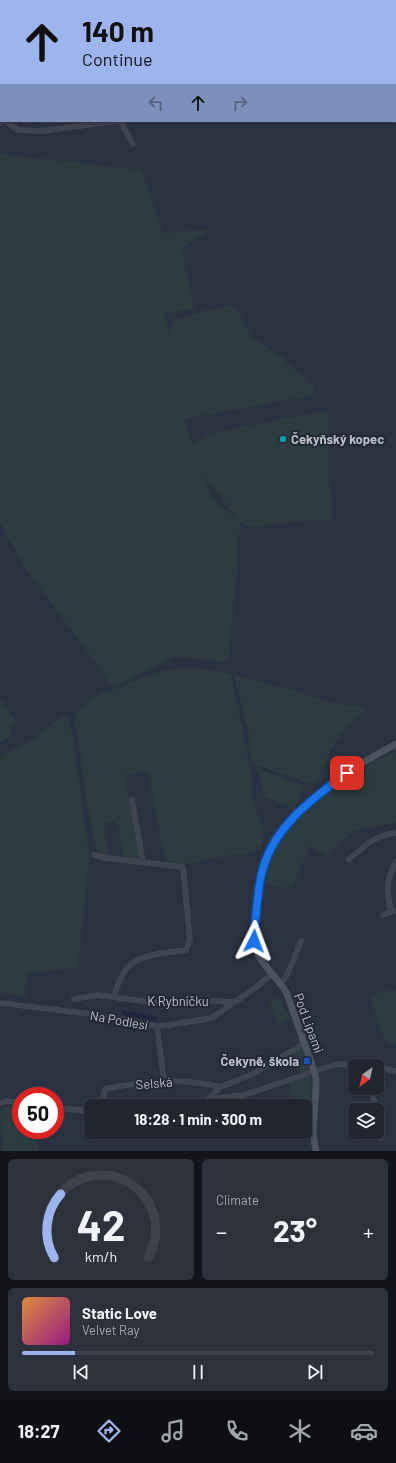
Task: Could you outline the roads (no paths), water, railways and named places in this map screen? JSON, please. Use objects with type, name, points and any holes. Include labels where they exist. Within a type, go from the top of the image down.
[{"type":"main road","name":"Pod Lipami","points":[[316,1151],[313,1133],[316,1088],[314,1071],[287,994],[258,954],[254,936],[260,880],[263,866],[271,847],[290,820],[307,804],[351,770],[396,744]]},
{"type":"street","points":[[6,122],[18,130],[42,131],[110,122]]},
{"type":"street","points":[[119,122],[133,144]]},
{"type":"street","points":[[132,800],[144,862]]},
{"type":"street","points":[[349,859],[374,839],[396,833]]},
{"type":"street","points":[[94,855],[106,858],[183,867],[190,940],[186,950],[146,957],[131,964],[119,981],[114,997]]},
{"type":"street","points":[[383,915],[394,911],[387,884],[389,875],[396,862]]},
{"type":"street","name":"Pod Lipami","points":[[281,984],[287,975],[301,941]]},
{"type":"street","points":[[233,1002],[259,985],[272,973]]},
{"type":"street","name":"K Rybníčku","points":[[74,999],[98,995],[157,1003],[193,1000],[233,1002]]},
{"type":"street","name":"Na Podlesí","points":[[0,1003],[90,1014],[157,1026],[212,1018],[233,1002]]},
{"type":"street","points":[[157,1026],[164,1081]]},
{"type":"street","points":[[209,1099],[220,1087],[253,1074],[305,1043]]},
{"type":"street","points":[[209,1099],[244,1095],[314,1071],[340,1064],[348,1065]]},
{"type":"street","points":[[384,1068],[396,1071]]},
{"type":"street","name":"Selská","points":[[103,1099],[105,1089],[164,1081],[189,1081],[220,1087]]},
{"type":"street","points":[[0,1103],[12,1102]]},
{"type":"street","points":[[64,1109],[84,1110]]},
{"type":"water","points":[[123,1010],[157,1017],[156,1022],[122,1014]]},
{"type":"place","name":"Čekyňský kopec","points":[[283,439]]},
{"type":"place","name":"Čekyně, škola","points":[[307,1061]]}]
